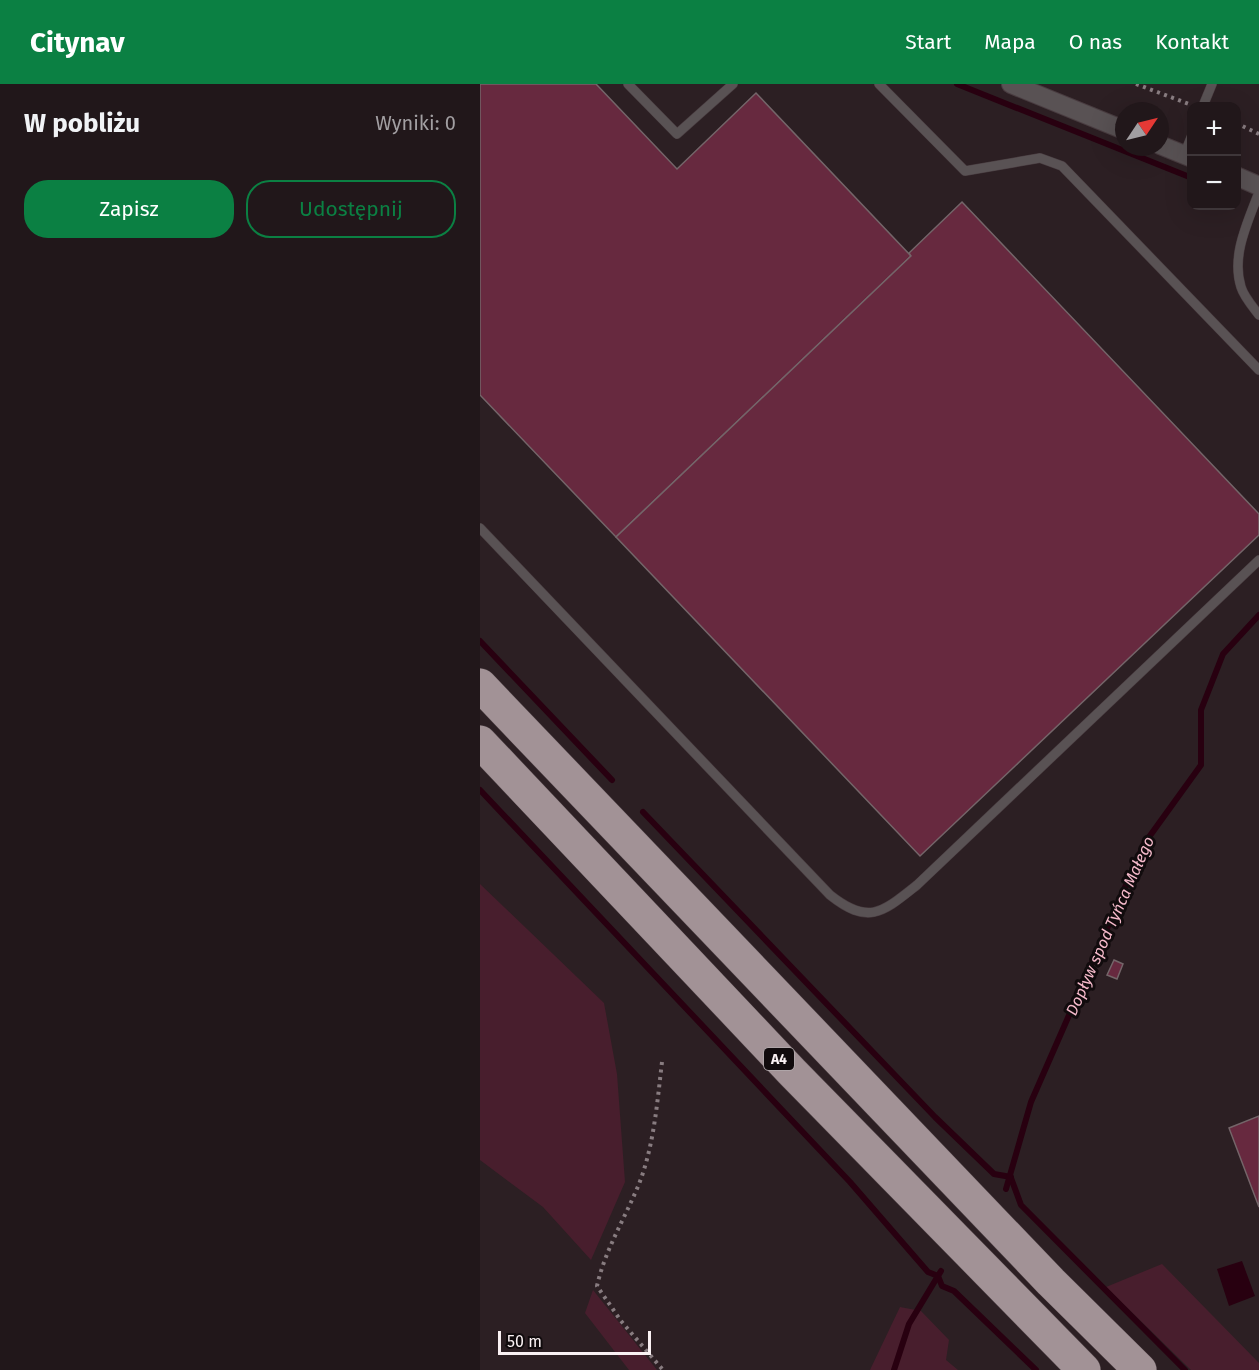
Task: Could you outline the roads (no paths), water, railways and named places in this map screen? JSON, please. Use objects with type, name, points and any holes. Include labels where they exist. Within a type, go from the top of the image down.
[{"type":"highway","points":[[480,685],[1010,1239],[1140,1370]]},
{"type":"highway","name":"A4","points":[[480,742],[792,1072],[1084,1370]]},
{"type":"street","points":[[1011,84],[1115,126]]},
{"type":"street","points":[[1169,149],[1187,157]]},
{"type":"street","points":[[1241,178],[1259,186]]},
{"type":"lane","points":[[628,84],[676,134],[733,84]]},
{"type":"lane","points":[[879,84],[965,171],[1040,158],[1062,166],[1259,370]]},
{"type":"lane","points":[[1205,102],[1212,84]]},
{"type":"lane","points":[[1259,192],[1242,237],[1237,266],[1242,289],[1259,315]]},
{"type":"lane","points":[[480,528],[830,895],[849,910],[874,913],[890,906],[917,885],[1259,560]]},
{"type":"waterway","points":[[957,84],[1187,176]]},
{"type":"waterway","name":"Dopływ spod Tyńca Małego","points":[[1006,1189],[1031,1102],[1144,844],[1201,765],[1201,710],[1223,654],[1259,615]]},
{"type":"waterway","points":[[480,641],[612,780]]},
{"type":"waterway","points":[[480,790],[850,1182],[928,1272],[938,1276],[942,1286],[954,1291],[1036,1370]]},
{"type":"waterway","points":[[643,812],[935,1117],[994,1174],[1011,1177]]},
{"type":"waterway","points":[[1011,1178],[1021,1205],[1185,1370]]},
{"type":"waterway","name":"Dopływ spod Tyńca Małego","points":[[894,1370],[909,1324],[941,1271]]}]
